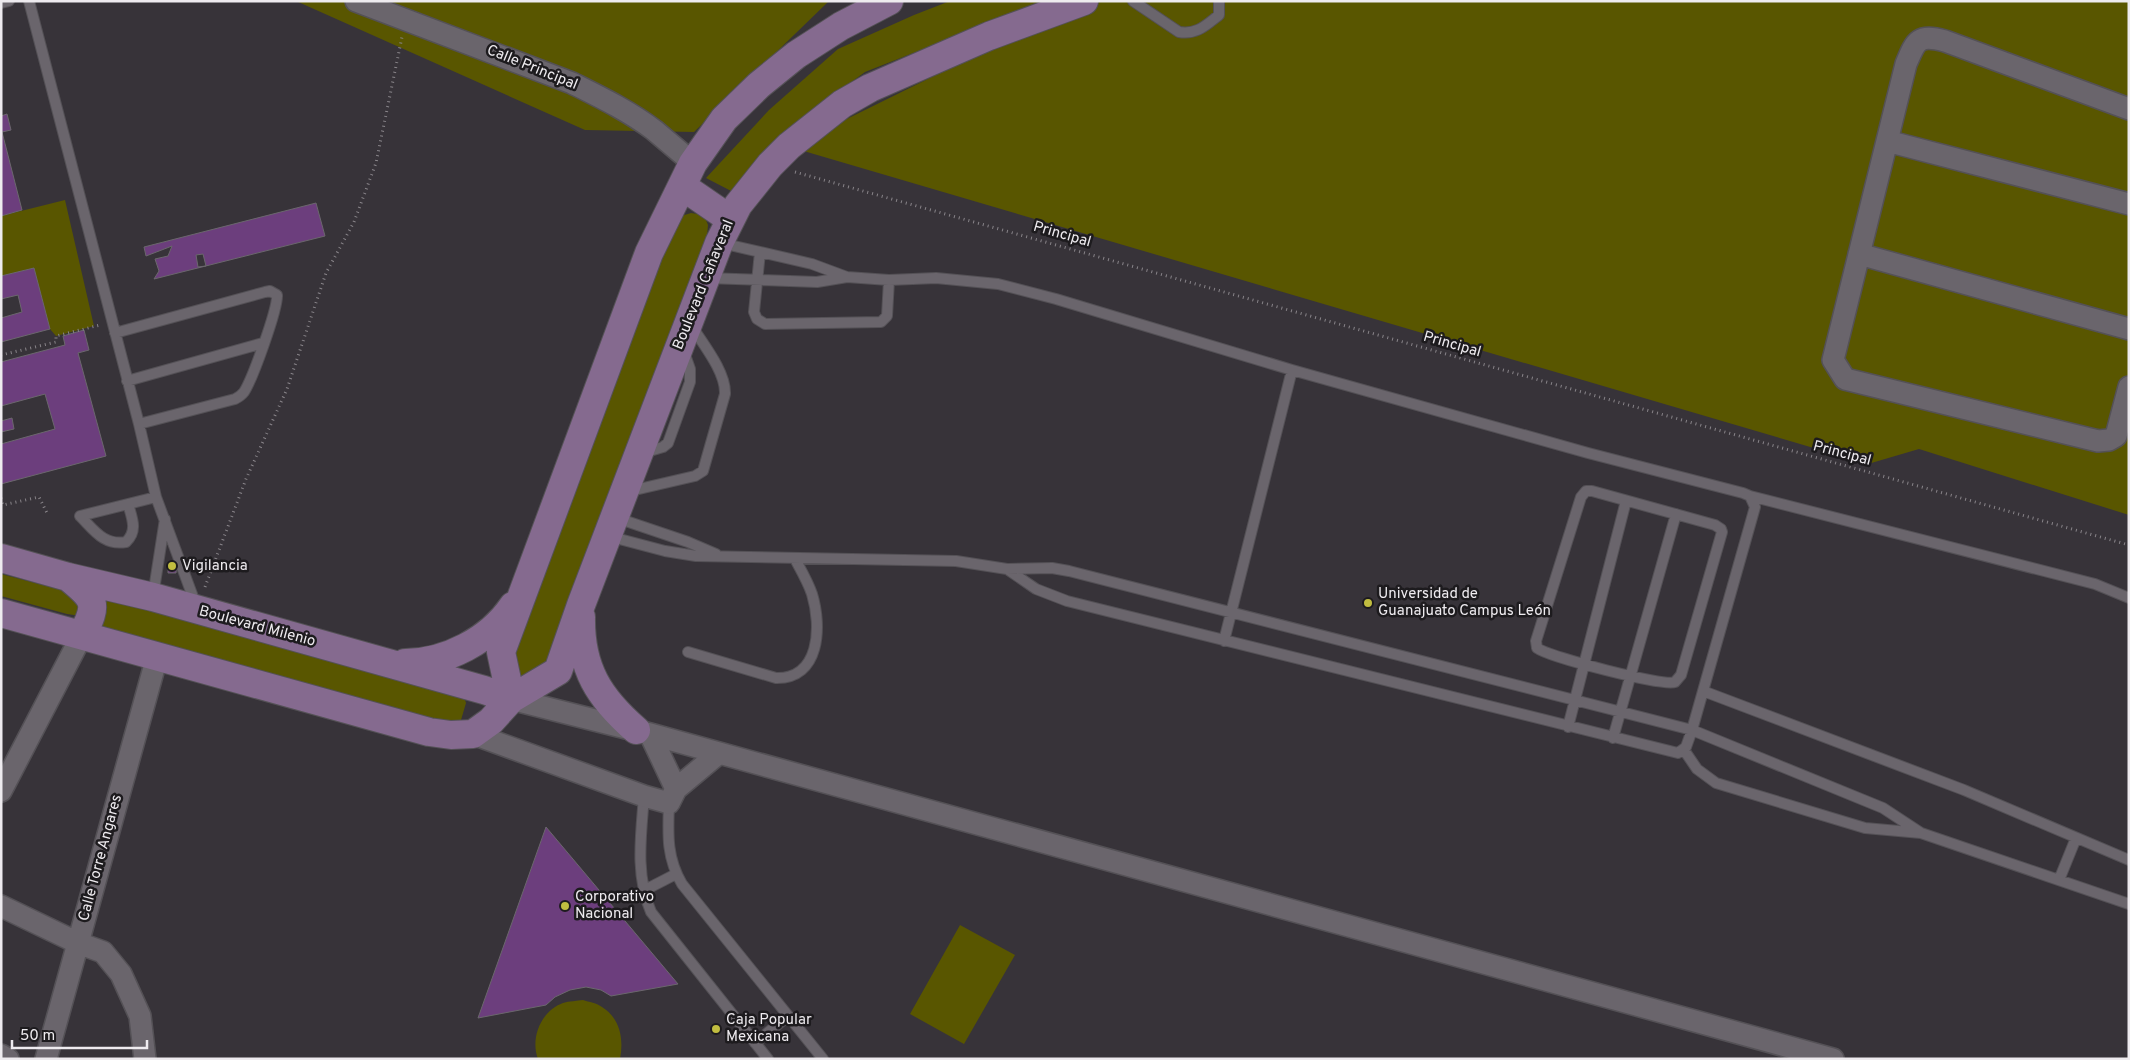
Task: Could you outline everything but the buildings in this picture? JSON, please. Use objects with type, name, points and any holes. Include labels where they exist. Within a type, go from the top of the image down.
[{"type":"street","name":"Calle Principal","points":[[356,1],[572,83],[603,98],[653,130],[687,174]]},
{"type":"street","points":[[890,1],[841,26],[796,55],[767,79],[724,119],[687,174],[648,253],[501,652],[511,699],[643,732],[1834,1059]]},
{"type":"street","name":"Boulevard Cañaveral","points":[[473,734],[491,720],[511,699],[558,671],[704,278],[738,205],[770,165],[789,146],[842,104],[870,88],[981,40],[1084,1]]},
{"type":"street","points":[[2129,109],[1945,41],[1932,37],[1921,38],[1915,44],[1906,64],[1833,360],[1845,379],[2098,441],[2108,440],[2116,436],[2129,387]]},
{"type":"street","points":[[1887,141],[2129,204]]},
{"type":"street","points":[[687,174],[730,219]]},
{"type":"street","points":[[1859,254],[2129,329]]},
{"type":"street","name":"Boulevard Milenio","points":[[1,558],[68,577],[153,597],[201,599],[386,663],[511,699]]},
{"type":"street","points":[[4,778],[92,615],[92,603],[87,593],[68,577]]},
{"type":"street","points":[[386,663],[440,658],[465,648],[488,633],[507,615],[523,593]]},
{"type":"street","points":[[581,605],[580,634],[586,662],[597,688],[614,711],[643,732],[673,796]]},
{"type":"street","points":[[1,613],[429,732],[451,735],[473,734],[644,796],[673,796],[719,753]]},
{"type":"street","name":"Calle Torre Angares","points":[[46,1059],[157,657]]},
{"type":"street","points":[[1,906],[78,943],[103,952],[121,974],[140,1016],[145,1059]]},
{"type":"street","points":[[1,1055],[8,1059]]},
{"type":"lane","points":[[1,3],[9,1]]},
{"type":"lane","points":[[29,1],[139,424],[156,497],[201,599]]},
{"type":"lane","points":[[1133,1],[1179,32],[1187,33],[1197,32],[1219,15],[1219,1]]},
{"type":"lane","points":[[719,243],[812,264],[847,277]]},
{"type":"lane","points":[[760,252],[754,312],[757,319],[765,324],[881,322],[887,316],[889,280]]},
{"type":"lane","points":[[704,278],[817,282],[847,277],[889,280],[944,279],[998,284],[1056,299],[1292,370],[1588,453],[2095,584],[2129,598]]},
{"type":"lane","points":[[115,333],[270,291],[277,296],[248,385],[241,396],[139,424]]},
{"type":"lane","points":[[615,515],[702,471],[725,394],[725,384],[720,372],[684,331]]},
{"type":"lane","points":[[127,381],[263,343]]},
{"type":"lane","points":[[1224,642],[1292,370]]},
{"type":"lane","points":[[1592,491],[1676,514],[1715,525],[1722,532],[1679,680],[1666,684],[1630,676],[1539,650],[1536,642],[1583,494],[1592,491]]},
{"type":"lane","points":[[1684,750],[1692,730],[1754,512],[1754,503],[1750,496]]},
{"type":"lane","points":[[128,504],[134,525],[133,534],[126,542],[113,543],[104,540],[80,516],[128,504],[156,497]]},
{"type":"lane","points":[[1568,726],[1626,501]]},
{"type":"lane","points":[[1613,738],[1676,514]]},
{"type":"lane","points":[[615,515],[681,554],[795,559],[956,561],[1007,569],[1052,568],[1692,730],[1883,808],[1921,833]]},
{"type":"lane","points":[[615,515],[719,555]]},
{"type":"lane","points":[[153,597],[165,518]]},
{"type":"lane","points":[[688,652],[776,678],[787,678],[797,675],[803,670],[810,662],[814,650],[815,610],[809,587],[795,559]]},
{"type":"lane","points":[[1007,569],[1036,589],[1067,601],[1224,642],[1674,753],[1684,750]]},
{"type":"lane","points":[[1703,691],[1964,790],[2129,860]]},
{"type":"lane","points":[[1684,750],[1697,769],[1716,783],[1865,828],[1921,833],[2129,904]]},
{"type":"lane","points":[[644,796],[640,863],[644,891],[651,912],[768,1059]]},
{"type":"lane","points":[[673,796],[670,855],[676,874],[682,884],[823,1059]]},
{"type":"lane","points":[[2059,880],[2076,838]]},
{"type":"lane","points":[[644,891],[676,874]]},
{"type":"lane","points":[[755,1043],[788,1016]]},
{"type":"path","points":[[201,599],[246,479],[287,389],[326,273],[354,222],[376,163],[405,20]]},
{"type":"path","name":"Principal","points":[[770,165],[2129,545]]},
{"type":"path","points":[[1,355],[56,342],[56,336],[112,320]]},
{"type":"path","points":[[1,498],[3,505],[39,497],[48,515]]},
{"type":"shaded area","points":[[296,1],[829,1],[694,132],[585,130]]},
{"type":"shaded area","points":[[950,1],[1045,1],[865,72],[793,125],[735,193],[706,178],[769,110],[838,49]]},
{"type":"shaded area","points":[[1086,1],[2129,1],[2129,515],[1919,449],[1868,464],[790,147]]},
{"type":"shaded area","points":[[65,200],[94,326],[56,336],[50,329],[34,268],[1,276],[1,216]]},
{"type":"shaded area","points":[[691,213],[704,215],[708,225],[707,236],[544,674],[515,680],[509,660],[671,224],[678,217]]},
{"type":"shaded area","points":[[1,574],[85,596],[81,616],[1,596]]},
{"type":"shaded area","points":[[93,592],[463,694],[466,703],[461,720],[449,724],[85,628]]},
{"type":"shaded area","points":[[960,925],[1015,955],[964,1044],[910,1014]]},
{"type":"shaded area","points":[[583,1000],[600,1006],[617,1023],[621,1037],[620,1059],[538,1059],[535,1043],[539,1026],[543,1019],[555,1007],[563,1003]]},
{"type":"place","name":"Vigilancia","points":[[172,566]]},
{"type":"place","name":"Universidad de Guanajuato Campus León","points":[[1368,603]]},
{"type":"place","name":"Corporativo Nacional","points":[[565,906]]},
{"type":"place","name":"Caja Popular Mexicana","points":[[716,1029]]}]
